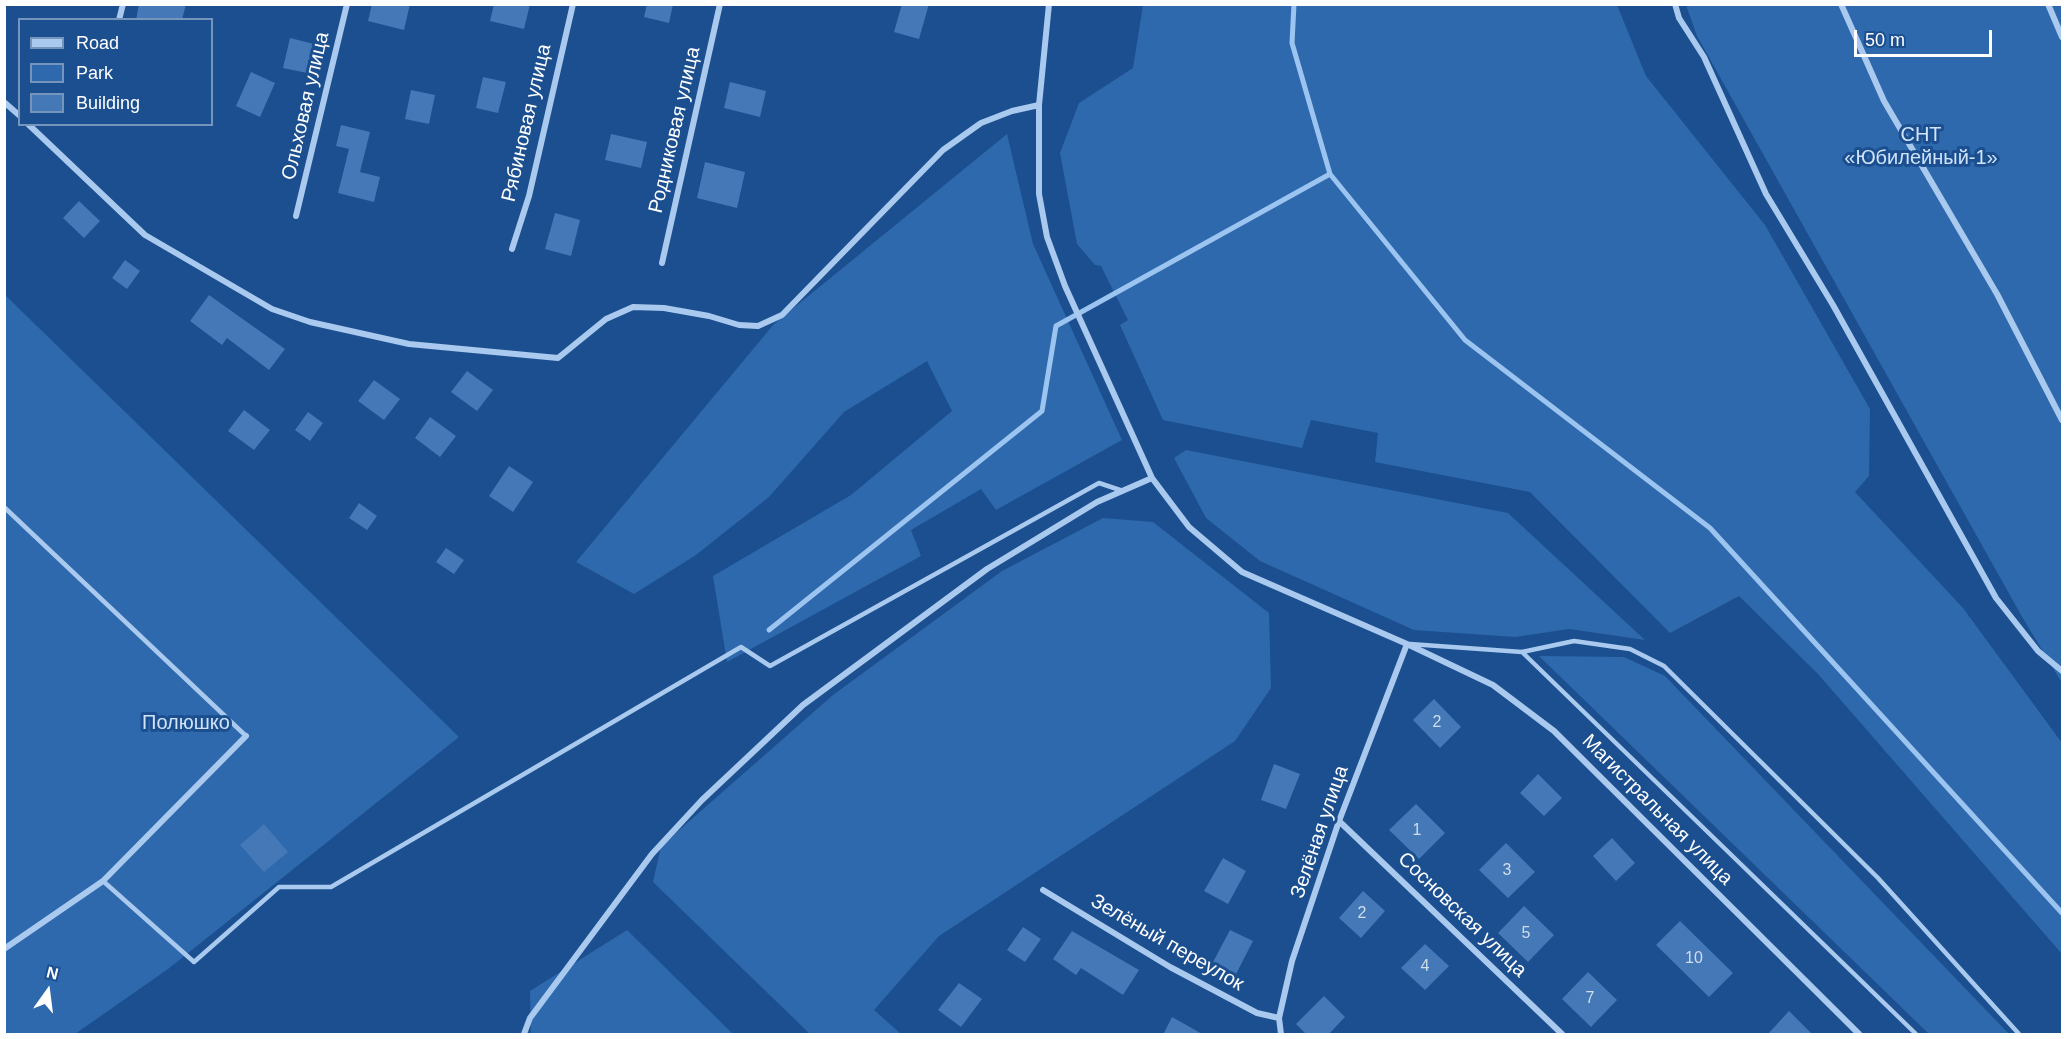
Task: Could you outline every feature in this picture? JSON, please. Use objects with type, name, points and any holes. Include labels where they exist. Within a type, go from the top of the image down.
[{"type":"street","name":"Ольховая улица","points":[[296,216],[347,4]]},
{"type":"street","name":"Рябиновая улица","points":[[512,249],[529,196],[573,4]]},
{"type":"street","name":"Родниковая улица","points":[[662,263],[720,4]]},
{"type":"street","name":"Магистральная улица","points":[[1049,4],[1039,105],[1039,194],[1047,237],[1065,286],[1152,478],[1189,527],[1242,572],[1407,644],[1493,685],[1554,731],[1859,1035]]},
{"type":"street","points":[[1675,4],[1679,18],[1704,57],[1767,194],[1833,304],[1996,598],[2038,651],[2062,671]]},
{"type":"street","points":[[1841,4],[1884,101],[1997,294],[2062,420]]},
{"type":"street","points":[[2048,4],[2062,37]]},
{"type":"street","points":[[4,102],[18,114]]},
{"type":"street","points":[[30,126],[145,234],[272,309],[310,322],[409,344],[558,358],[606,320],[633,307],[664,308],[710,316],[739,325],[758,326],[782,315],[943,150],[981,123],[1012,111],[1039,105]]},
{"type":"street","points":[[524,1035],[530,1018],[652,855],[702,800],[803,705],[987,569],[1097,502],[1152,478]]},
{"type":"street","name":"Зелёная улица","points":[[1281,1035],[1279,1018],[1292,961],[1339,821],[1407,644]]},
{"type":"street","points":[[4,949],[103,881],[246,736]]},
{"type":"street","name":"Сосновская улица","points":[[1339,821],[1562,1035]]},
{"type":"street","name":"Зелёный переулок","points":[[1043,890],[1170,967],[1257,1013],[1279,1018]]},
{"type":"lane","points":[[103,881],[194,962],[279,887],[332,887],[741,648],[770,666],[1099,483],[1123,491]]},
{"type":"lane","points":[[4,507],[246,736]]},
{"type":"lane","points":[[1407,644],[1522,651],[1574,641],[1630,649],[1664,666],[1878,878],[2019,1035]]},
{"type":"lane","points":[[1522,651],[1916,1035]]},
{"type":"green space","points":[[1143,5],[1617,5],[1646,76],[1765,225],[1870,409],[1869,476],[1855,492],[1963,608],[2062,743],[2062,954],[1818,674],[1739,596],[1670,633],[1530,492],[1375,462],[1378,433],[1311,420],[1302,448],[1163,420],[1120,325],[1128,320],[1101,266],[1095,265],[1077,244],[1060,153],[1079,103],[1133,68]]},
{"type":"green space","name":"СНТ «Юбилейный-1»","points":[[1686,5],[2062,5],[2062,683],[2021,615],[1697,36]]},
{"type":"green space","points":[[1007,134],[1033,244],[1122,440],[996,510],[981,489],[911,530],[921,556],[727,662],[713,576],[851,495],[952,411],[927,361],[844,412],[769,497],[696,555],[634,594],[576,562],[774,324]]},
{"type":"green space","name":"Полюшко","points":[[4,294],[459,737],[168,969],[75,1034],[5,1034]]},
{"type":"green space","points":[[1186,450],[1508,513],[1645,640],[1569,629],[1515,637],[1414,630],[1260,561],[1206,518],[1174,458]]},
{"type":"green space","points":[[1103,518],[1153,522],[1269,613],[1271,688],[1235,741],[939,936],[874,1010],[901,1034],[810,1034],[653,882],[661,846],[833,695],[1002,571]]},
{"type":"green space","points":[[1539,656],[1624,657],[1665,676],[2009,1034],[1929,1034]]},
{"type":"green space","points":[[627,930],[733,1034],[531,1034],[530,991]]},
{"type":"building","points":[[139,4],[186,4],[182,18],[136,18]]},
{"type":"building","points":[[372,4],[410,4],[404,30],[368,21]]},
{"type":"building","points":[[494,4],[530,4],[524,29],[490,21]]},
{"type":"building","points":[[647,4],[673,4],[669,23],[644,17]]},
{"type":"building","points":[[902,4],[929,4],[919,39],[894,32]]},
{"type":"building","points":[[290,38],[314,44],[307,73],[283,68]]},
{"type":"building","points":[[251,72],[275,83],[260,117],[236,106]]},
{"type":"building","points":[[483,77],[506,82],[498,113],[476,108]]},
{"type":"building","points":[[730,82],[766,91],[760,117],[724,108]]},
{"type":"building","points":[[411,90],[435,95],[429,124],[405,119]]},
{"type":"building","points":[[341,125],[370,132],[360,172],[380,177],[374,202],[338,193],[349,149],[336,146]]},
{"type":"building","points":[[611,134],[647,142],[641,168],[605,160]]},
{"type":"building","points":[[705,162],[745,172],[737,208],[697,198]]},
{"type":"building","points":[[79,201],[100,221],[84,238],[63,218]]},
{"type":"building","points":[[555,213],[580,220],[571,256],[545,249]]},
{"type":"building","points":[[125,260],[140,271],[127,289],[112,278]]},
{"type":"building","points":[[209,295],[285,349],[269,370],[227,338],[222,345],[190,321]]},
{"type":"building","points":[[467,371],[493,390],[477,411],[451,392]]},
{"type":"building","points":[[374,380],[400,399],[384,420],[358,401]]},
{"type":"building","points":[[244,410],[270,430],[254,450],[228,431]]},
{"type":"building","points":[[308,412],[323,423],[310,441],[295,430]]},
{"type":"building","points":[[430,417],[456,436],[440,457],[415,438]]},
{"type":"building","points":[[509,466],[533,482],[513,512],[489,496]]},
{"type":"building","points":[[359,503],[377,516],[367,530],[349,518]]},
{"type":"building","points":[[446,548],[464,560],[454,574],[436,562]]},
{"type":"building","points":[[1434,699],[1461,727],[1440,748],[1413,720]]},
{"type":"building","points":[[1274,764],[1300,774],[1286,809],[1261,800]]},
{"type":"building","points":[[1538,774],[1562,798],[1544,816],[1520,793]]},
{"type":"building","points":[[1416,804],[1445,833],[1419,859],[1389,830]]},
{"type":"building","points":[[264,824],[288,852],[264,872],[240,845]]},
{"type":"building","points":[[1612,838],[1635,863],[1616,881],[1593,856]]},
{"type":"building","points":[[1506,843],[1535,872],[1508,898],[1479,870]]},
{"type":"building","points":[[1223,858],[1246,871],[1228,904],[1204,891]]},
{"type":"building","points":[[1363,891],[1385,911],[1361,938],[1339,918]]},
{"type":"building","points":[[1524,906],[1554,935],[1528,962],[1498,933]]},
{"type":"building","points":[[1680,921],[1733,973],[1709,997],[1656,945]]},
{"type":"building","points":[[1023,927],[1041,939],[1025,962],[1007,950]]},
{"type":"building","points":[[1230,930],[1253,941],[1236,974],[1213,962]]},
{"type":"building","points":[[1072,931],[1139,970],[1123,995],[1081,968],[1076,975],[1053,959]]},
{"type":"building","points":[[1425,944],[1449,966],[1425,990],[1401,968]]},
{"type":"building","points":[[1588,972],[1617,1000],[1591,1027],[1562,999]]},
{"type":"building","points":[[959,983],[982,999],[961,1027],[938,1010]]},
{"type":"building","points":[[1324,996],[1345,1017],[1328,1035],[1307,1035],[1296,1024]]},
{"type":"building","points":[[1789,1011],[1813,1035],[1767,1035]]},
{"type":"building","points":[[1172,1017],[1204,1035],[1163,1035]]},
{"type":"waterway","points":[[769,630],[1042,411],[1056,326],[1330,174],[1292,43],[1294,4]]},
{"type":"waterway","points":[[1330,174],[1465,340],[1710,528],[2062,913]]}]
